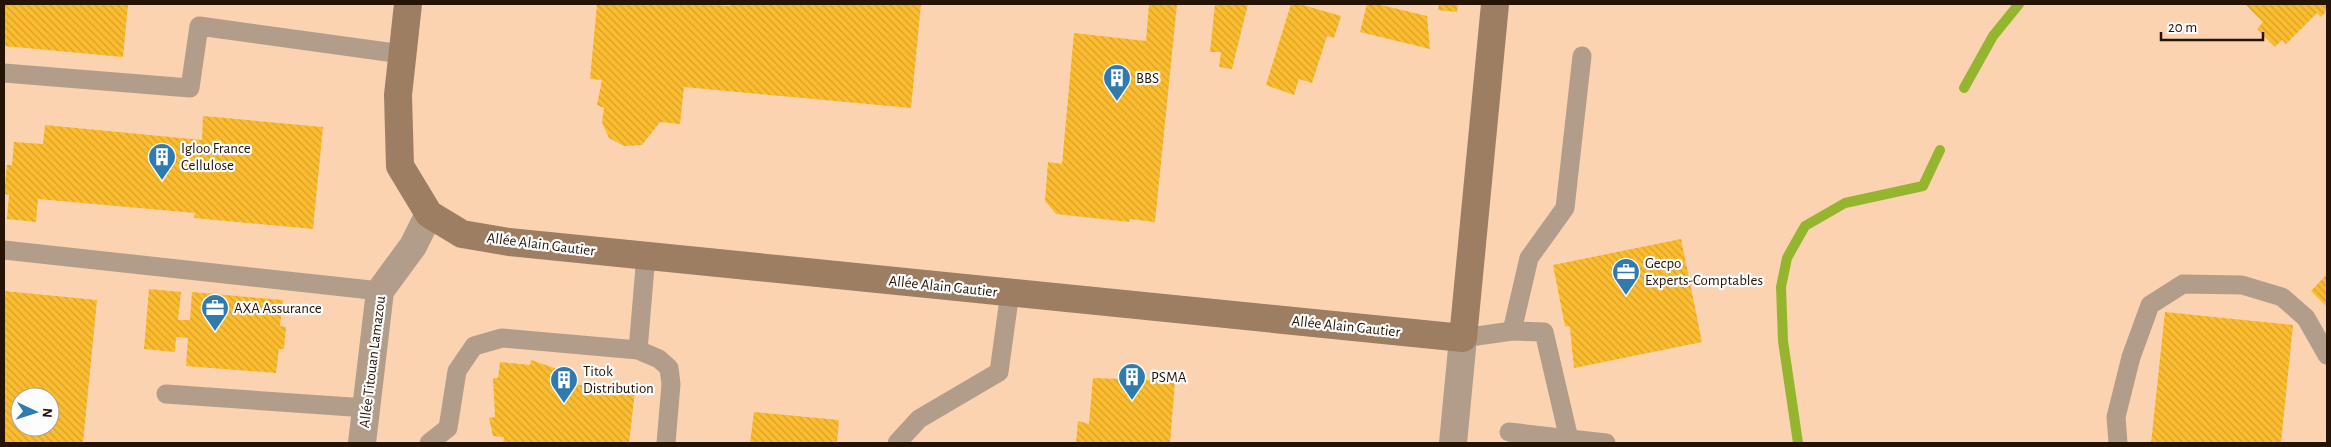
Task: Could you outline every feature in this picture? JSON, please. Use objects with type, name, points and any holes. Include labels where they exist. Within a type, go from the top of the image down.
[{"type":"street","points":[[408,4],[398,95],[400,166],[429,214]]},
{"type":"street","points":[[1453,443],[1495,4]]},
{"type":"street","name":"Allée Alain Gautier","points":[[429,214],[462,234],[509,242],[1463,338]]},
{"type":"street","name":"Allée Titouan Lamazou","points":[[362,443],[380,291],[413,246],[429,214]]},
{"type":"lane","points":[[4,73],[190,88],[199,26],[402,54]]},
{"type":"lane","points":[[1512,331],[1529,258],[1566,208],[1582,56]]},
{"type":"lane","points":[[4,250],[380,291]]},
{"type":"lane","points":[[638,350],[646,256]]},
{"type":"lane","points":[[2118,443],[2116,417],[2131,357],[2150,304],[2183,284],[2242,285],[2282,297],[2306,318],[2327,355]]},
{"type":"lane","points":[[897,443],[919,419],[999,372],[1010,292]]},
{"type":"lane","points":[[1463,338],[1512,331],[1544,332],[1569,439]]},
{"type":"lane","points":[[429,443],[448,428],[457,371],[474,346],[502,338],[638,350],[659,359],[669,368],[671,384],[666,443]]},
{"type":"lane","points":[[166,394],[366,408]]},
{"type":"lane","points":[[1509,432],[1606,443]]},
{"type":"building","points":[[4,4],[128,4],[123,57],[4,46]]},
{"type":"building","points":[[597,4],[706,4],[730,6],[730,4],[921,4],[911,108],[684,87],[680,124],[660,122],[642,145],[624,146],[609,138],[602,122],[604,108],[597,105],[602,80],[590,79]]},
{"type":"building","name":"BBS","points":[[1149,4],[1177,4],[1155,222],[1130,219],[1129,222],[1056,214],[1045,201],[1048,162],[1062,164],[1074,33],[1146,41]]},
{"type":"building","points":[[1215,4],[1248,4],[1232,69],[1219,67],[1221,52],[1210,52]]},
{"type":"building","points":[[1291,4],[1299,4],[1341,16],[1334,38],[1327,36],[1312,83],[1299,79],[1294,95],[1266,85]]},
{"type":"building","points":[[1367,4],[1377,4],[1427,16],[1430,49],[1360,32]]},
{"type":"building","points":[[1439,4],[1458,4],[1457,12],[1438,10]]},
{"type":"building","points":[[2245,4],[2327,4],[2327,10],[2321,17],[2317,13],[2286,44],[2282,40],[2275,47],[2257,29],[2263,22]]},
{"type":"building","name":"Igloo France Cellulose","points":[[203,116],[323,127],[313,229],[194,218],[195,213],[38,199],[36,222],[7,219],[9,195],[4,194],[7,165],[12,165],[14,142],[43,144],[45,125],[202,140]]},
{"type":"building","name":"Gecpo Experts-Comptables","points":[[1681,239],[1702,342],[1574,368],[1570,327],[1565,326],[1553,265]]},
{"type":"building","points":[[2327,274],[2327,307],[2311,291]]},
{"type":"building","name":"AXA Assurance","points":[[149,289],[181,292],[178,320],[190,320],[192,292],[283,300],[280,326],[286,327],[284,349],[279,349],[276,373],[186,366],[188,338],[176,337],[175,352],[144,349]]},
{"type":"building","points":[[4,291],[97,300],[83,443],[4,443]]},
{"type":"building","points":[[2165,312],[2293,325],[2281,443],[2151,443]]},
{"type":"building","name":"Titok Distribution","points":[[531,360],[563,371],[562,383],[635,391],[629,443],[503,443],[504,437],[493,436],[489,418],[495,417],[493,378],[498,378],[500,362],[530,365]]},
{"type":"building","name":"PSMA","points":[[1093,378],[1175,381],[1170,443],[1076,443],[1078,421],[1089,424]]},
{"type":"building","points":[[754,412],[839,420],[837,443],[750,443]]},
{"type":"waterway","points":[[1964,88],[1993,36],[2019,4]]},
{"type":"waterway","points":[[1798,443],[1783,341],[1781,287],[1787,258],[1805,226],[1845,203],[1923,186],[1940,150]]},
{"type":"place","name":"BBS","points":[[1117,102]]},
{"type":"place","name":"Igloo France Cellulose","points":[[162,181]]},
{"type":"place","name":"Gecpo Experts-Comptables","points":[[1626,296]]},
{"type":"place","name":"AXA Assurance","points":[[215,332]]},
{"type":"place","name":"PSMA","points":[[1132,401]]},
{"type":"place","name":"Titok Distribution","points":[[564,404]]}]
